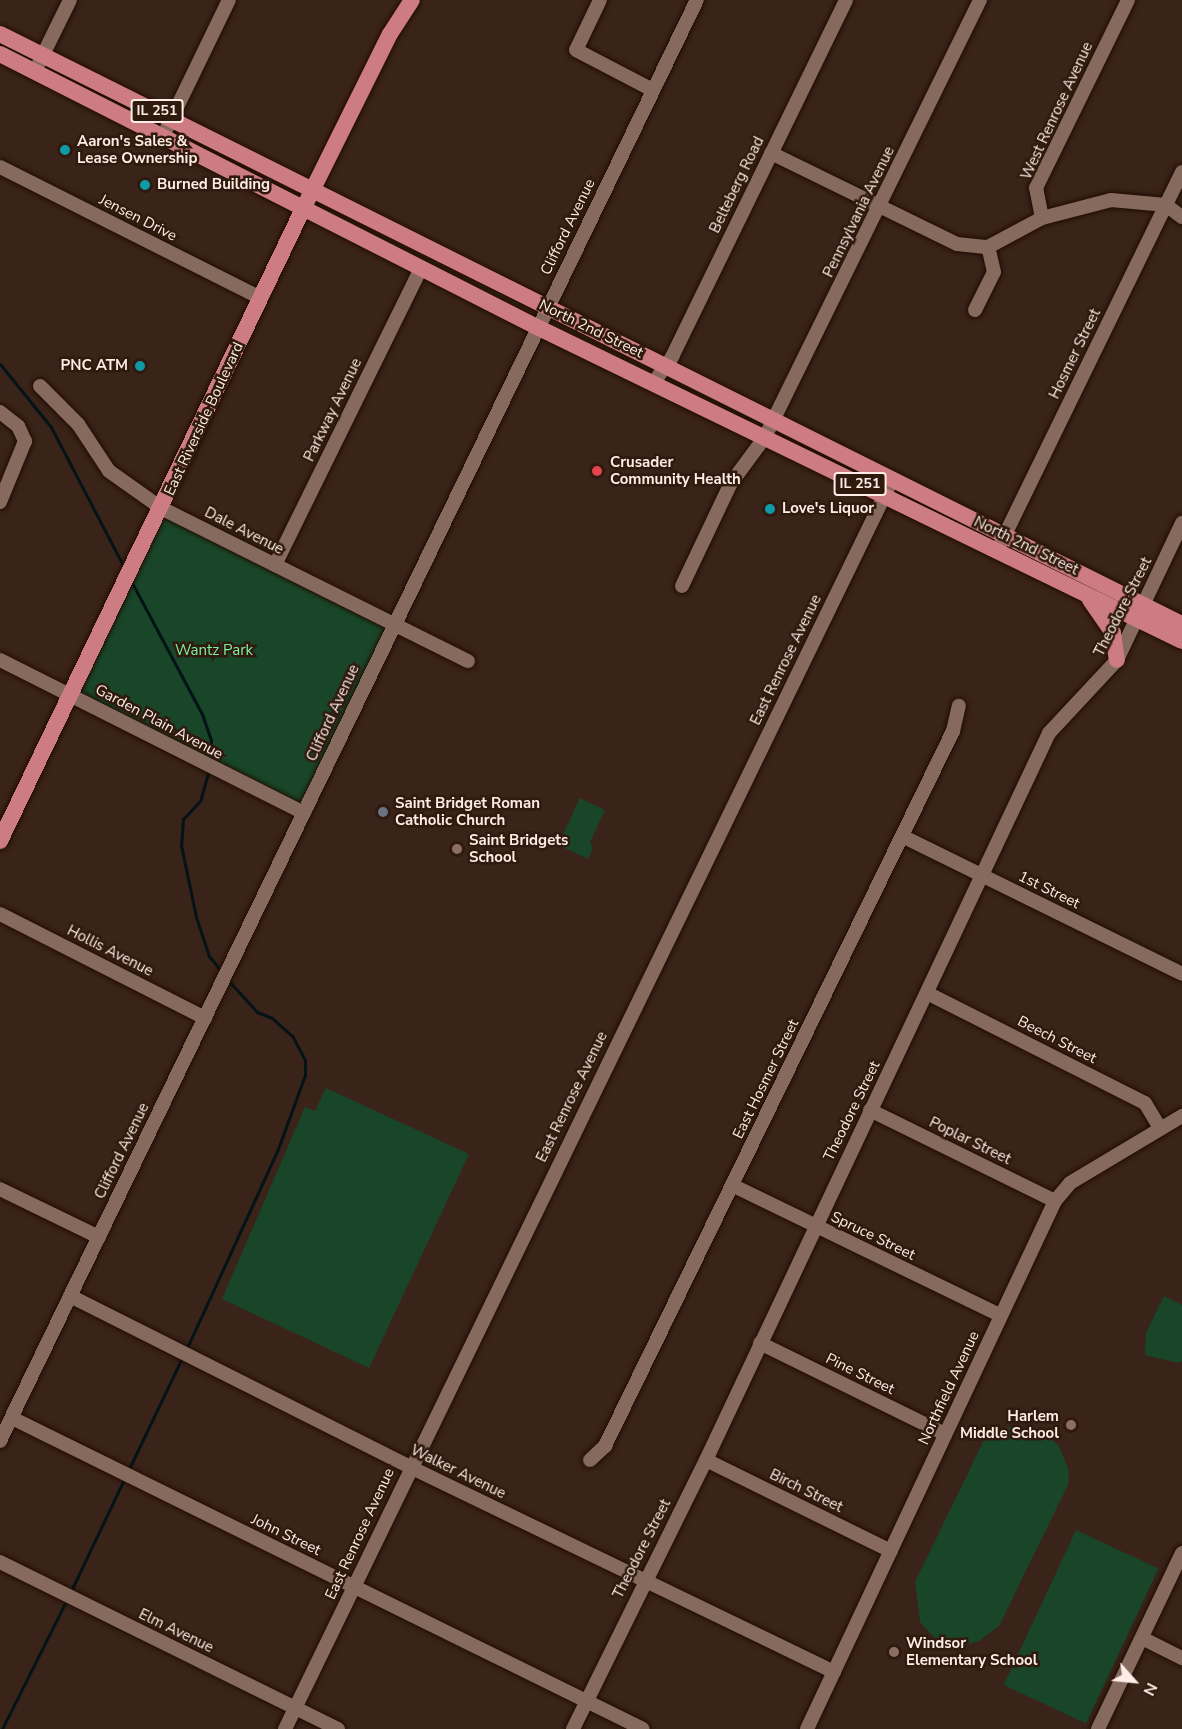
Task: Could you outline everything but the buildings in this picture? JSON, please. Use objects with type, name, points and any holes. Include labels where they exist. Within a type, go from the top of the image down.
[{"type":"main road","name":"East Riverside Boulevard","points":[[0,840],[136,561],[303,209],[390,34],[412,0]]},
{"type":"main road","name":"North 2nd Street","points":[[0,34],[314,188],[546,308],[1005,536],[1140,611],[1182,641]]},
{"type":"main road","name":"North 2nd Street","points":[[0,54],[537,327],[654,382],[1082,594],[1182,624]]},
{"type":"main road","points":[[458,287],[468,267]]},
{"type":"main road","points":[[1082,594],[1108,623],[1117,660]]},
{"type":"street","points":[[35,72],[70,0]]},
{"type":"street","points":[[163,136],[229,0]]},
{"type":"street","points":[[600,0],[576,50],[653,90]]},
{"type":"street","name":"Clifford Avenue","points":[[0,1441],[219,990],[392,626],[697,0]]},
{"type":"street","name":"Belteberg Road","points":[[654,382],[665,366],[846,0]]},
{"type":"street","name":"Pennsylvania Avenue","points":[[682,586],[731,483],[774,421],[980,0]]},
{"type":"street","name":"West Renrose Avenue","points":[[1042,218],[1036,188],[1128,0]]},
{"type":"street","points":[[771,153],[957,244],[988,247],[1042,218],[1111,200],[1166,205],[1182,217]]},
{"type":"street","name":"Jensen Drive","points":[[0,167],[261,298]]},
{"type":"street","name":"Hosmer Street","points":[[997,551],[1182,172]]},
{"type":"street","points":[[975,310],[994,272],[988,247]]},
{"type":"street","name":"Parkway Avenue","points":[[275,566],[421,268]]},
{"type":"street","name":"Dale Avenue","points":[[40,386],[78,424],[109,471],[161,508],[392,626],[468,661]]},
{"type":"street","points":[[0,412],[24,435],[21,457],[0,502]]},
{"type":"street","name":"East Renrose Avenue","points":[[285,1729],[410,1467],[892,480]]},
{"type":"street","name":"Theodore Street","points":[[573,1729],[706,1460],[927,993],[980,875],[1049,733],[1117,660],[1182,523]]},
{"type":"street","name":"Garden Plain Avenue","points":[[0,660],[304,813]]},
{"type":"street","name":"East Hosmer Street","points":[[590,1460],[605,1446],[953,731],[959,706]]},
{"type":"street","name":"1st Street","points":[[902,836],[1182,974]]},
{"type":"street","name":"Hollis Avenue","points":[[0,914],[205,1018]]},
{"type":"street","name":"Beech Street","points":[[927,993],[1145,1103],[1160,1128]]},
{"type":"street","name":"Poplar Street","points":[[870,1110],[1055,1201]]},
{"type":"street","name":"Northfield Avenue","points":[[807,1729],[1055,1201],[1070,1183],[1182,1116]]},
{"type":"street","name":"Spruce Street","points":[[732,1185],[1000,1315]]},
{"type":"street","points":[[0,1189],[99,1237]]},
{"type":"street","name":"Walker Avenue","points":[[70,1296],[410,1467],[834,1672]]},
{"type":"street","name":"Pine Street","points":[[760,1343],[945,1434]]},
{"type":"street","name":"John Street","points":[[12,1418],[643,1729]]},
{"type":"street","name":"Birch Street","points":[[706,1460],[891,1551]]},
{"type":"street","points":[[1098,1729],[1182,1553]]},
{"type":"street","name":"Elm Avenue","points":[[0,1562],[338,1729]]},
{"type":"street","points":[[1142,1638],[1182,1658]]},
{"type":"green space","name":"Wantz Park","points":[[161,508],[392,626],[298,810],[67,692]]},
{"type":"green space","points":[[580,798],[605,810],[590,842],[593,848],[588,859],[558,845]]},
{"type":"green space","points":[[326,1088],[469,1154],[369,1368],[222,1299],[305,1107],[315,1111]]},
{"type":"green space","points":[[1164,1296],[1182,1305],[1182,1361],[1178,1363],[1145,1355],[1146,1333]]},
{"type":"green space","points":[[1018,1426],[1042,1432],[1059,1446],[1069,1471],[1068,1485],[999,1626],[979,1641],[962,1646],[937,1640],[920,1622],[915,1582],[984,1440],[1003,1428]]},
{"type":"green space","points":[[1076,1530],[1158,1568],[1086,1723],[1004,1685]]},
{"type":"waterway","points":[[0,364],[51,427],[124,567]]},
{"type":"waterway","points":[[131,581],[202,714],[211,740],[211,761]]},
{"type":"waterway","points":[[209,770],[200,801],[183,819],[181,845],[196,917],[209,956],[222,972]]},
{"type":"waterway","points":[[186,1350],[278,1149],[305,1075],[305,1060],[292,1036],[272,1018],[257,1012],[228,980]]},
{"type":"waterway","points":[[128,1471],[182,1358]]},
{"type":"waterway","points":[[70,1593],[125,1477]]},
{"type":"waterway","points":[[2,1729],[67,1599]]},
{"type":"place","name":"Aaron's Sales & Lease Ownership","points":[[65,150]]},
{"type":"place","name":"Burned Building","points":[[145,185]]},
{"type":"place","name":"PNC ATM","points":[[140,366]]},
{"type":"place","name":"Crusader Community Health","points":[[597,471]]},
{"type":"place","name":"Love's Liquor","points":[[770,509]]},
{"type":"place","name":"Saint Bridget Roman Catholic Church","points":[[383,812]]},
{"type":"place","name":"Saint Bridgets School","points":[[457,849]]},
{"type":"place","name":"Harlem Middle School","points":[[1071,1425]]},
{"type":"place","name":"Windsor Elementary School","points":[[894,1652]]}]
